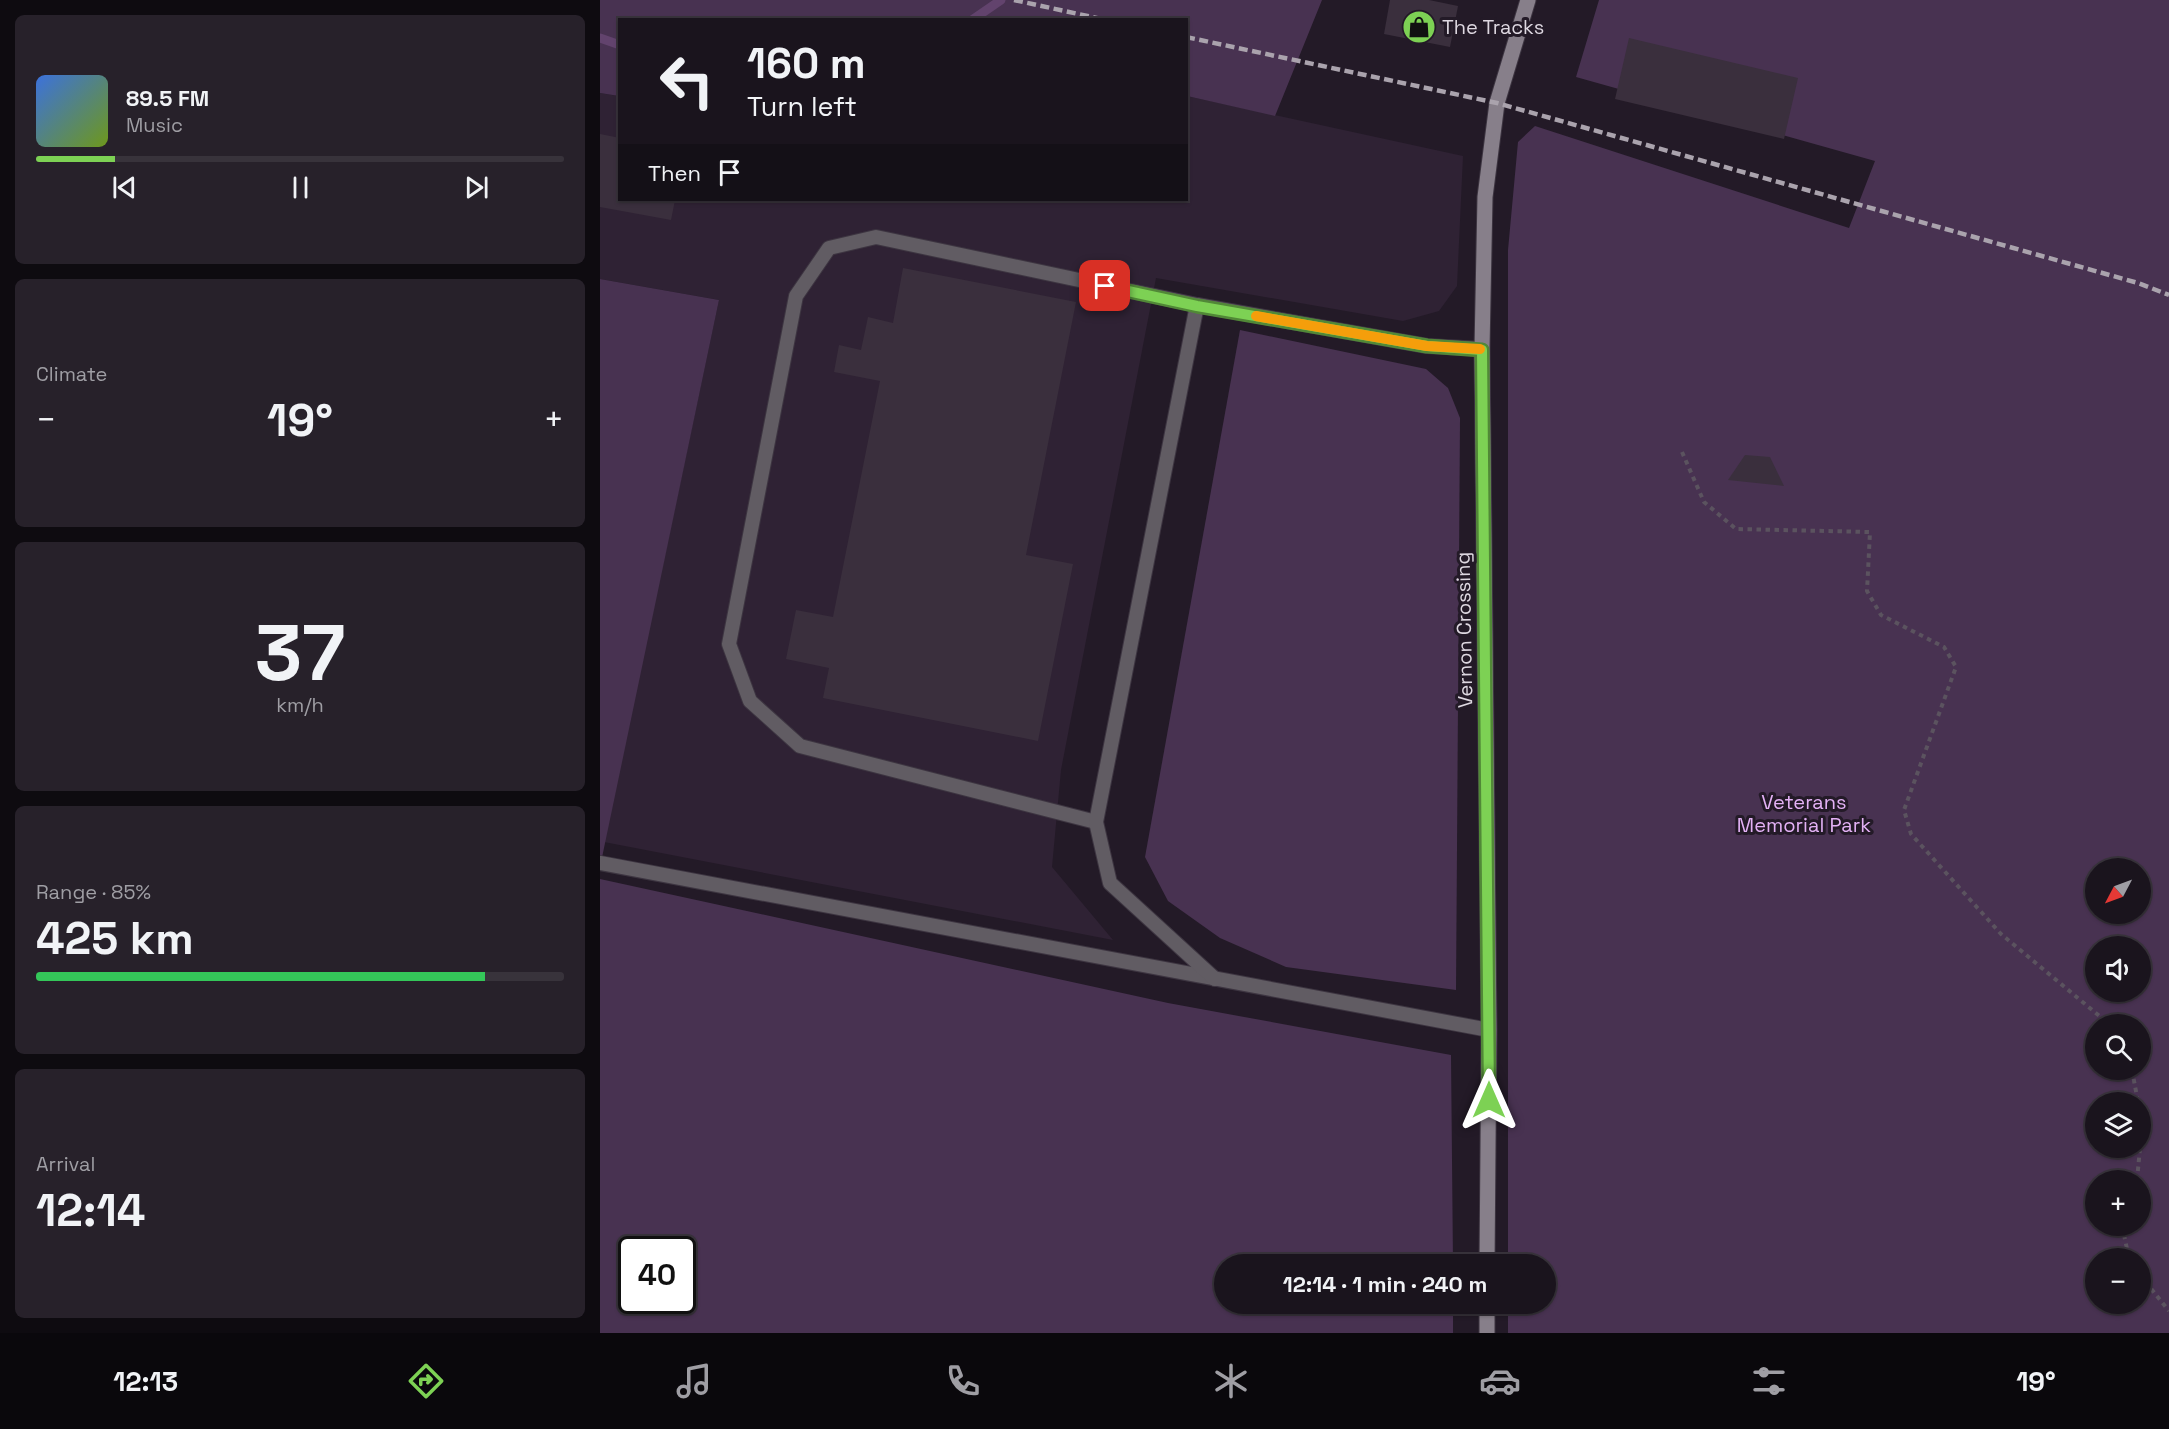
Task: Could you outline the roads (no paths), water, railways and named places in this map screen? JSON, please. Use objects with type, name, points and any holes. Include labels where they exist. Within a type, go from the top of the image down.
[{"type":"street","name":"Vernon Crossing","points":[[1487,1254],[1489,1030],[1482,350],[1485,198],[1497,103],[1528,0]]},
{"type":"street","points":[[1487,1314],[1487,1333]]},
{"type":"lane","points":[[1096,822],[800,746],[750,701],[729,644],[796,296],[829,248],[876,237],[1197,306],[1427,346],[1482,350]]},
{"type":"lane","points":[[1197,306],[1096,822],[1110,883],[1215,979]]},
{"type":"lane","points":[[600,863],[1489,1030]]},
{"type":"waterway","points":[[975,18],[1001,0]]},
{"type":"waterway","points":[[600,38],[618,44]]},
{"type":"railway","points":[[1014,0],[1097,18]]},
{"type":"railway","points":[[1188,37],[1497,103],[2138,283],[2169,295]]},
{"type":"place","name":"The Tracks","points":[[1419,27]]},
{"type":"park label","name":"Veterans Memorial Park","points":[[1804,814]]}]
